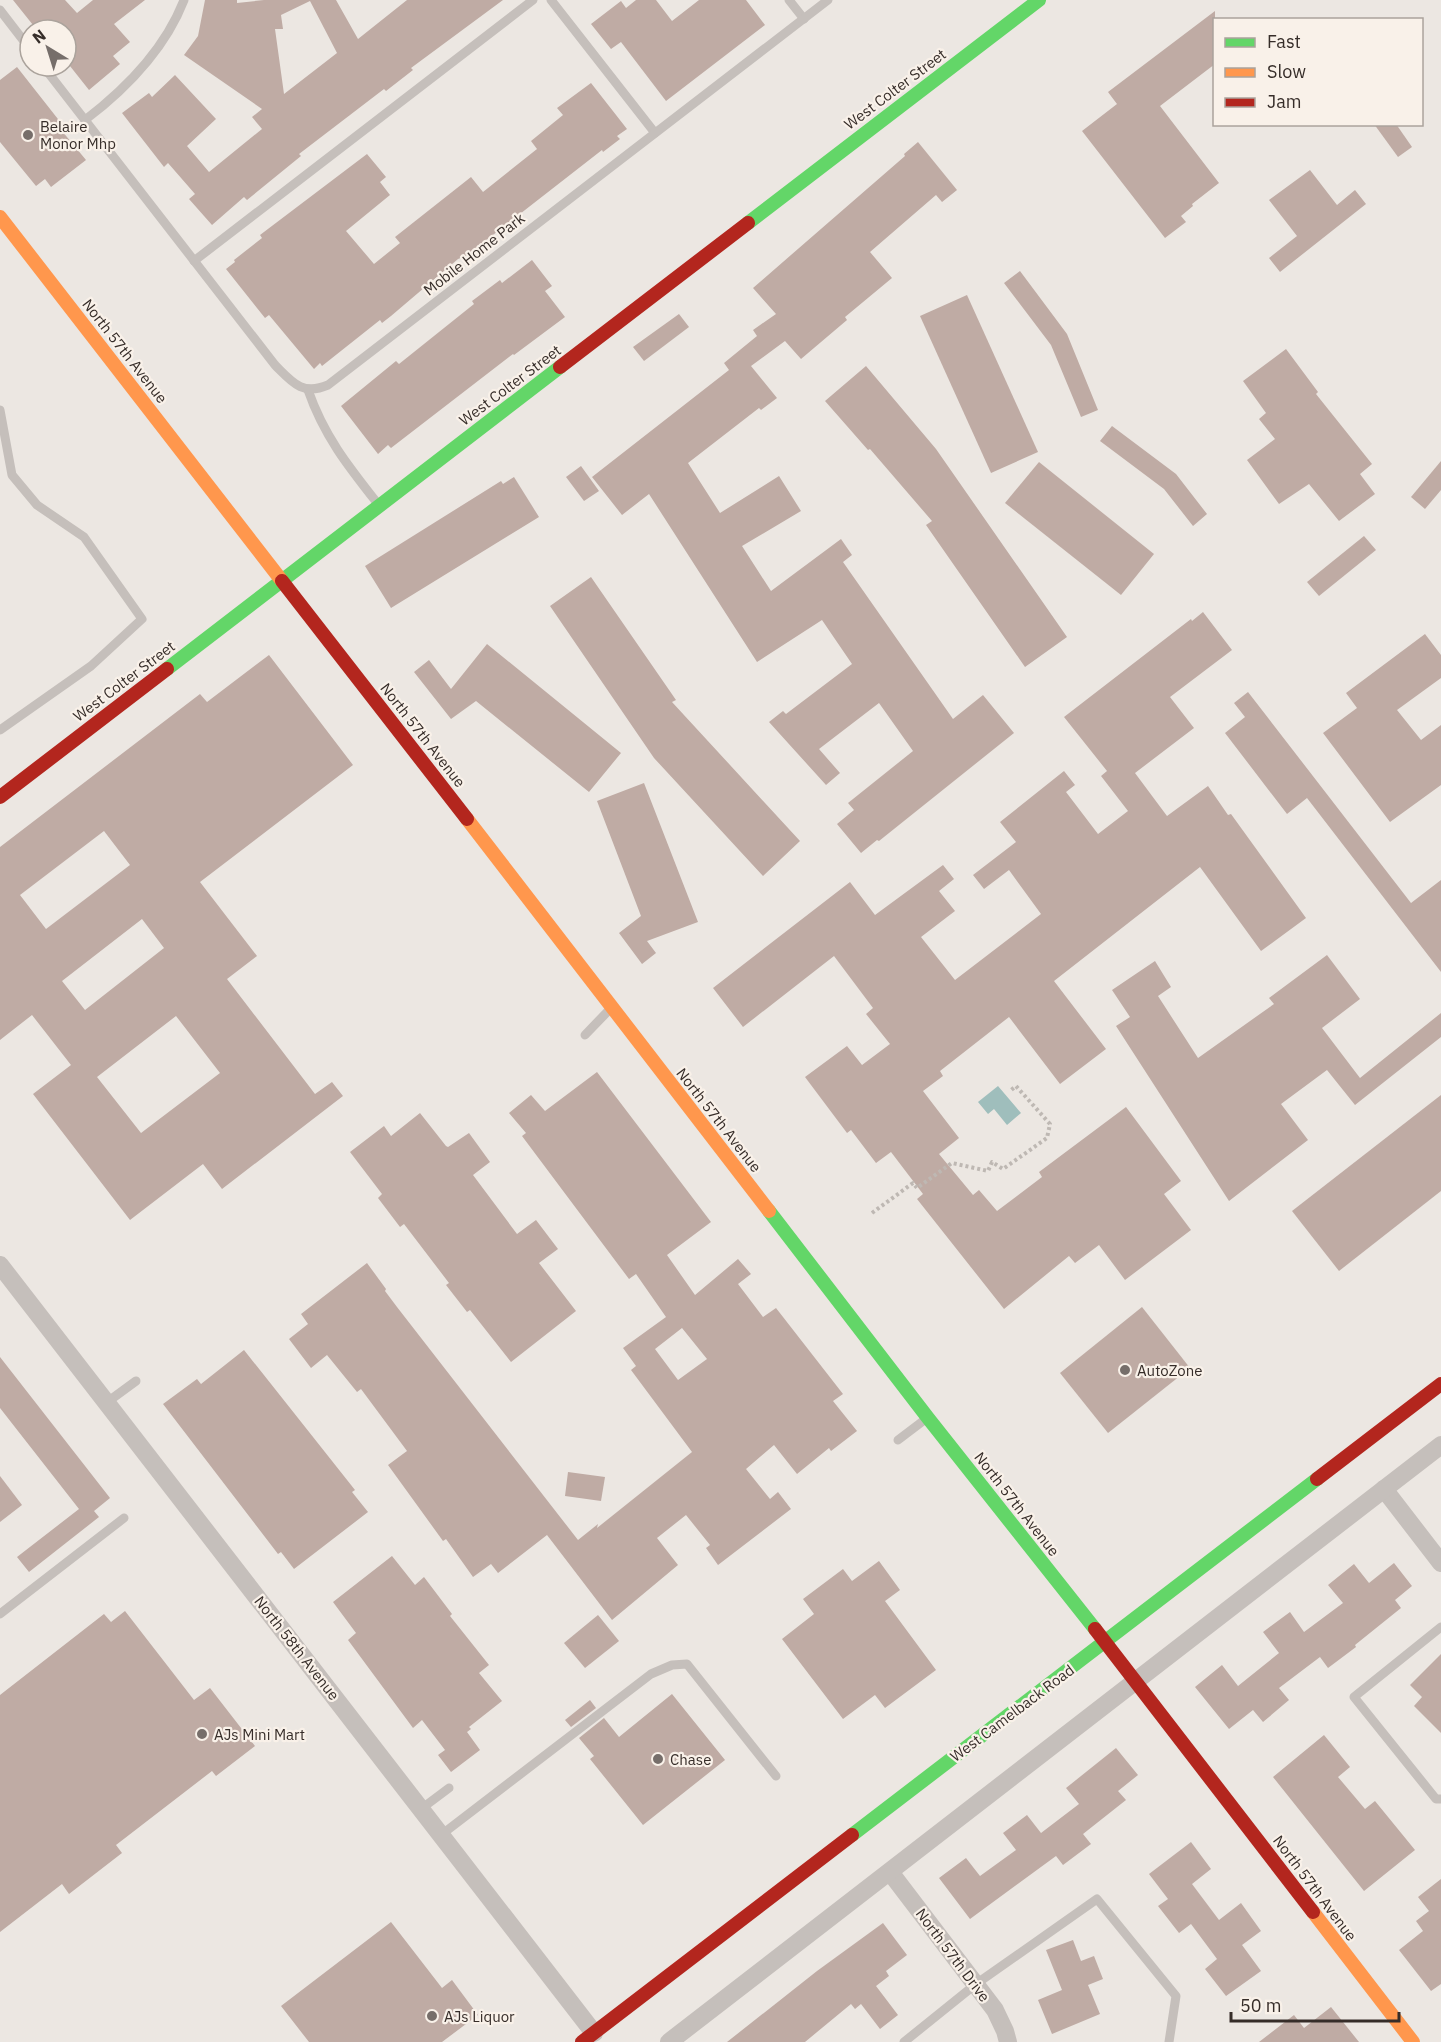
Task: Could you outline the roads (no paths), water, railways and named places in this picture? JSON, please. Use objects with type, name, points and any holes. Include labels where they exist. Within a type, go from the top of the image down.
[{"type":"street","name":"West Colter Street","points":[[0,797],[1039,0]]},
{"type":"street","name":"North 57th Avenue","points":[[0,218],[928,1418],[1137,1682],[1413,2042]]},
{"type":"street","name":"North 58th Avenue","points":[[0,1265],[422,1809],[588,2037]]},
{"type":"street","name":"West Camelback Road","points":[[588,2037],[1441,1384]]},
{"type":"street","points":[[669,2042],[1441,1445]]},
{"type":"street","points":[[1384,1489],[1441,1563]]},
{"type":"street","name":"North 57th Drive","points":[[890,1872],[995,2010],[1008,2042]]},
{"type":"lane","points":[[85,120],[111,100],[159,48],[178,17],[184,0]]},
{"type":"lane","points":[[194,261],[533,0]]},
{"type":"lane","points":[[551,0],[655,133]]},
{"type":"lane","points":[[789,0],[804,19]]},
{"type":"lane","name":"Mobile Home Park","points":[[308,390],[317,390],[328,385],[828,0]]},
{"type":"lane","points":[[0,10],[18,33]]},
{"type":"lane","points":[[52,78],[275,365],[294,384],[308,390],[317,416],[332,443],[379,506]]},
{"type":"lane","points":[[0,410],[12,475],[37,505],[84,537],[142,619],[91,666],[0,730]]},
{"type":"lane","points":[[585,1035],[611,1008]]},
{"type":"lane","points":[[106,1402],[136,1381]]},
{"type":"lane","points":[[898,1440],[928,1418]]},
{"type":"lane","points":[[0,1614],[124,1518]]},
{"type":"lane","points":[[1441,1627],[1354,1697],[1436,1799],[1441,1799]]},
{"type":"lane","points":[[441,1835],[651,1674],[672,1665],[687,1664],[776,1776]]},
{"type":"lane","points":[[422,1809],[449,1788]]},
{"type":"lane","points":[[904,2042],[976,1984],[1097,1899],[1176,1996],[1169,2042]]},
{"type":"water","points":[[998,1086],[1021,1113],[1007,1125],[994,1109],[988,1114],[978,1102]]},
{"type":"place","name":"Belaire Monor Mhp","points":[[28,135]]},
{"type":"place","name":"AutoZone","points":[[1125,1370]]},
{"type":"place","name":"AJs Mini Mart","points":[[202,1734]]},
{"type":"place","name":"Chase","points":[[658,1759]]},
{"type":"place","name":"AJs Liquor","points":[[432,2016]]}]
